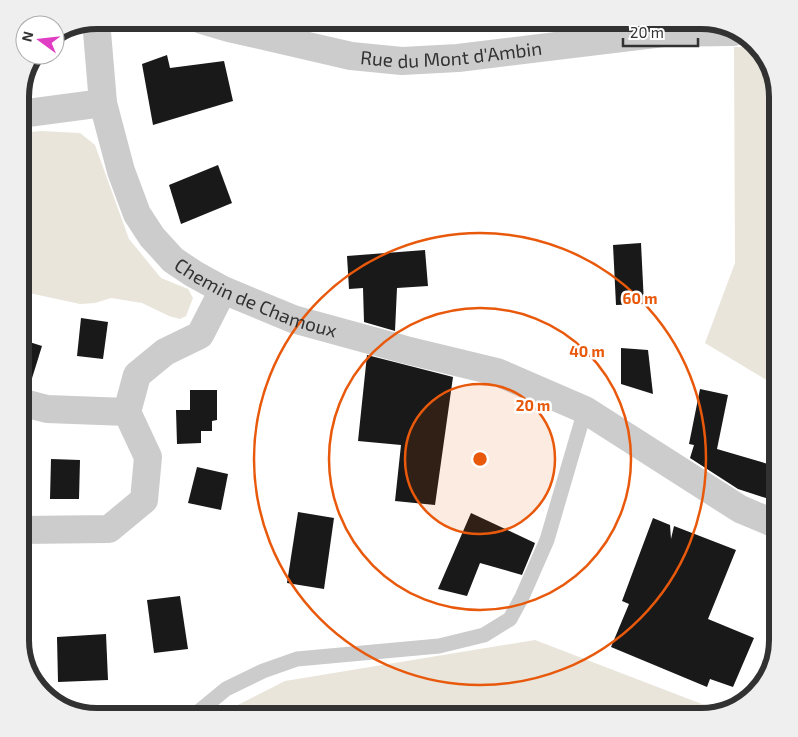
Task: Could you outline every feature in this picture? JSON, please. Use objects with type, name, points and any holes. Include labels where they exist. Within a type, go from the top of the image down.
[{"type":"street","name":"Chemin de Chamoux","points":[[97,29],[103,103],[121,172],[137,214],[152,237],[173,260],[223,290],[293,319],[406,350],[497,372],[585,410],[740,509],[769,521]]},
{"type":"street","name":"Rue du Mont d'Ambin","points":[[233,29],[351,56],[402,61],[458,58],[663,33],[721,32]]},
{"type":"street","points":[[29,113],[103,103]]},
{"type":"street","points":[[29,530],[109,529],[144,500],[148,457],[127,412],[137,375],[165,352],[200,335],[223,290]]},
{"type":"street","points":[[29,404],[47,409],[127,412]]},
{"type":"lane","points":[[203,708],[226,689],[263,671],[297,659],[439,646],[484,635],[510,619],[548,540],[585,410]]},
{"type":"shaded area","points":[[734,47],[747,47],[758,59],[764,71],[769,92],[769,382],[705,343],[735,263]]},
{"type":"shaded area","points":[[29,132],[80,133],[95,145],[129,239],[161,278],[188,289],[193,298],[186,316],[180,319],[169,316],[142,303],[111,298],[95,303],[80,304],[29,293]]},
{"type":"shaded area","points":[[535,640],[710,707],[232,708],[285,681]]},
{"type":"building","points":[[167,55],[170,68],[224,61],[233,101],[153,125],[142,64]]},
{"type":"building","points":[[218,165],[232,203],[181,224],[169,185]]},
{"type":"building","points":[[641,243],[644,304],[616,305],[613,245]]},
{"type":"building","points":[[425,250],[428,286],[397,288],[395,331],[364,322],[363,288],[349,289],[347,256]]},
{"type":"building","points":[[81,318],[108,322],[103,359],[77,356]]},
{"type":"building","points":[[29,342],[42,346],[29,388]]},
{"type":"building","points":[[621,348],[648,350],[653,394],[621,384]]},
{"type":"building","points":[[367,355],[453,377],[435,505],[395,501],[401,445],[358,441]]},
{"type":"building","points":[[700,389],[728,395],[717,449],[769,464],[769,499],[738,489],[690,458],[694,445],[689,444]]},
{"type":"building","points":[[190,390],[217,390],[217,420],[212,421],[212,431],[201,431],[201,443],[177,444],[176,410],[190,410]]},
{"type":"building","points":[[51,459],[80,460],[79,499],[50,499]]},
{"type":"building","points":[[197,467],[228,474],[221,510],[188,503]]},
{"type":"building","points":[[298,512],[334,518],[324,589],[287,583]]},
{"type":"building","points":[[471,513],[535,543],[522,575],[480,563],[467,596],[438,589]]},
{"type":"building","points":[[653,518],[670,525],[671,539],[674,526],[736,550],[708,619],[754,638],[733,687],[710,679],[707,687],[611,647],[629,604],[622,601]]},
{"type":"building","points":[[180,596],[188,649],[154,653],[147,600]]},
{"type":"building","points":[[106,634],[108,680],[58,682],[57,637]]}]
